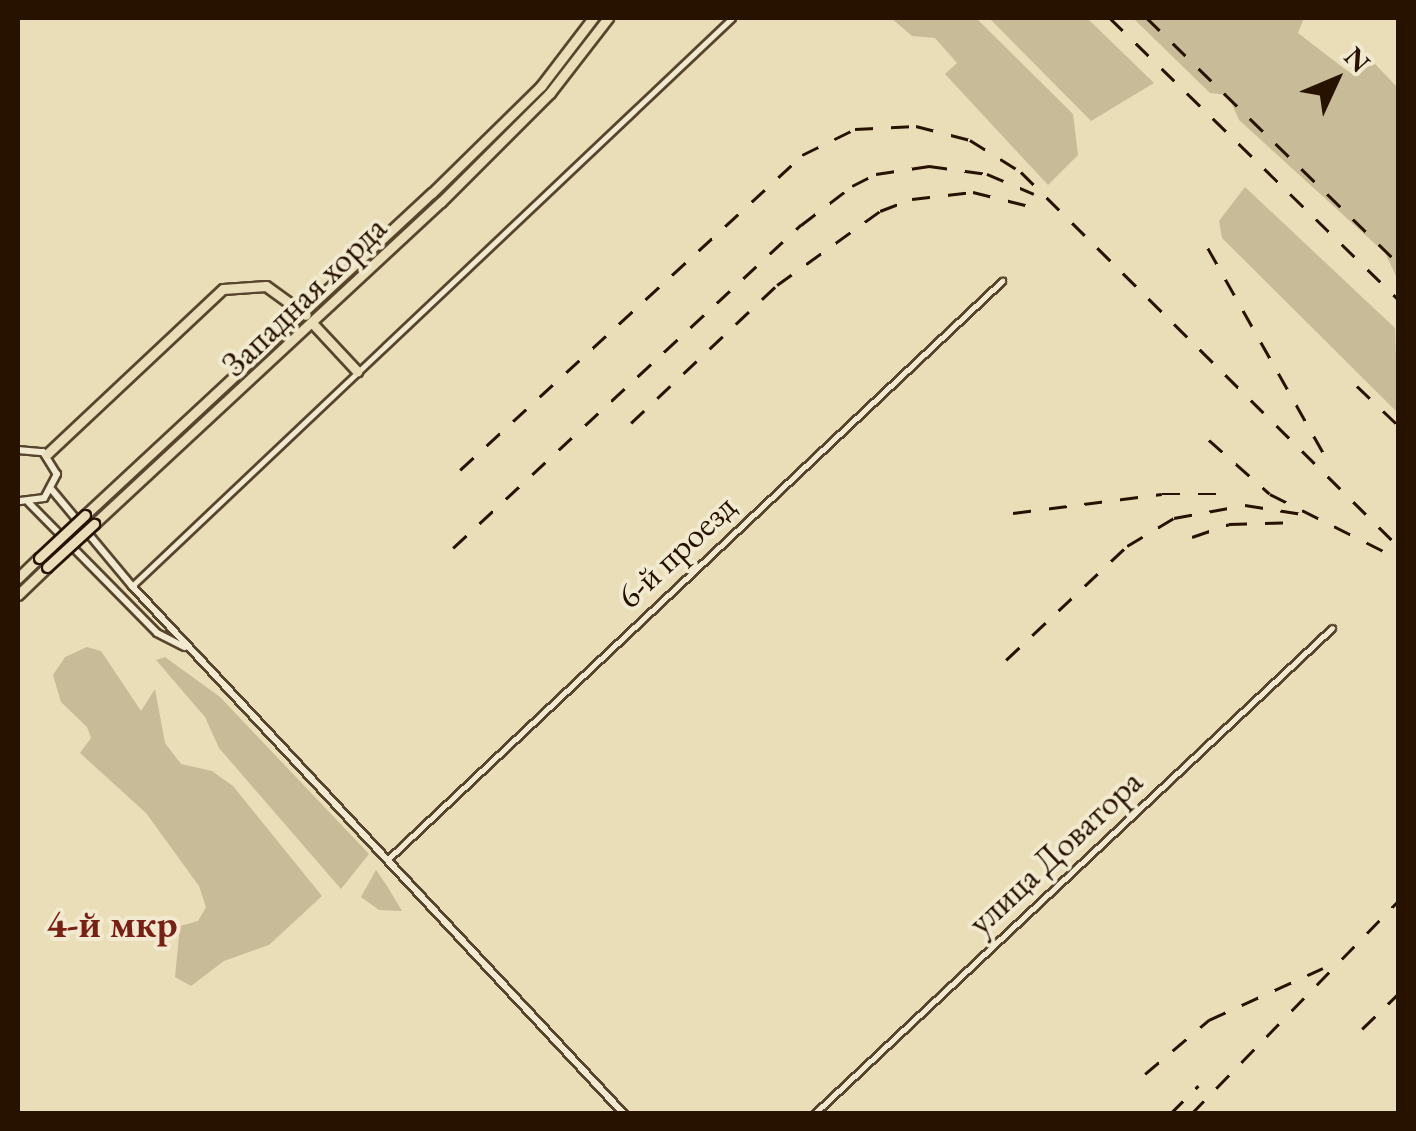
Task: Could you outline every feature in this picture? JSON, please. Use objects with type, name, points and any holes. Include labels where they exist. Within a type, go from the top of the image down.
[{"type":"highway","name":"Западная хорда","points":[[18,578],[306,316],[541,86],[593,18]]},
{"type":"highway","name":"Западная хорда","points":[[18,595],[314,326],[550,93],[608,18]]},
{"type":"highway","points":[[47,454],[223,289],[266,286],[306,316]]},
{"type":"highway","points":[[314,326],[356,372]]},
{"type":"street","points":[[132,586],[732,18]]},
{"type":"street","name":"6-й проезд","points":[[387,860],[1002,281]]},
{"type":"street","points":[[18,450],[47,454],[56,469],[52,490],[29,503]]},
{"type":"street","points":[[52,490],[132,586],[624,1114]]},
{"type":"street","points":[[18,500],[29,503],[156,633],[191,650]]},
{"type":"street","name":"улица Доватора","points":[[814,1114],[1332,628]]},
{"type":"shaded area","points":[[891,18],[976,18],[1073,114],[1078,155],[1048,185],[945,74],[957,63],[935,38],[912,36]]},
{"type":"shaded area","points":[[989,18],[1087,18],[1154,83],[1091,121]]},
{"type":"shaded area","points":[[1133,18],[1304,18],[1298,33],[1350,73],[1375,64],[1398,88],[1398,280],[1385,253],[1239,120],[1228,95],[1210,93]]},
{"type":"shaded area","points":[[1245,187],[1395,328],[1398,413],[1222,238],[1219,221]]},
{"type":"shaded area","points":[[87,647],[101,651],[141,711],[155,689],[165,743],[181,764],[212,771],[233,786],[322,896],[269,945],[224,961],[191,986],[175,977],[180,926],[198,921],[206,907],[199,886],[146,813],[80,753],[91,738],[87,727],[61,702],[53,675],[65,657]]},
{"type":"shaded area","points":[[165,657],[220,697],[369,854],[341,889],[219,748],[205,717],[156,660]]},
{"type":"shaded area","points":[[376,870],[402,911],[379,910],[361,897]]},
{"type":"railway","points":[[1110,18],[1398,299]]},
{"type":"railway","points":[[1147,18],[1398,263]]},
{"type":"railway","points":[[460,470],[802,155],[855,129],[916,126],[970,140],[1021,172],[1398,546]]},
{"type":"railway","points":[[453,548],[801,225],[852,186],[876,174],[929,166],[987,174],[1034,194]]},
{"type":"railway","points":[[631,423],[777,285],[880,211],[912,199],[973,192],[1033,207]]},
{"type":"railway","points":[[1208,248],[1324,454]]},
{"type":"railway","points":[[1357,386],[1398,425]]},
{"type":"railway","points":[[1209,440],[1270,494],[1397,558]]},
{"type":"railway","points":[[1013,513],[1162,494],[1232,494]]},
{"type":"railway","points":[[1006,660],[1127,546],[1174,518],[1245,505],[1315,516]]},
{"type":"railway","points":[[1192,537],[1229,524],[1300,522]]},
{"type":"railway","points":[[1191,1114],[1398,901]]},
{"type":"railway","points":[[1145,1074],[1209,1020],[1323,968]]},
{"type":"railway","points":[[1362,1029],[1398,994]]},
{"type":"railway","points":[[1170,1114],[1198,1086]]},
{"type":"district","name":"4-й мкр","points":[[112,924]]}]
